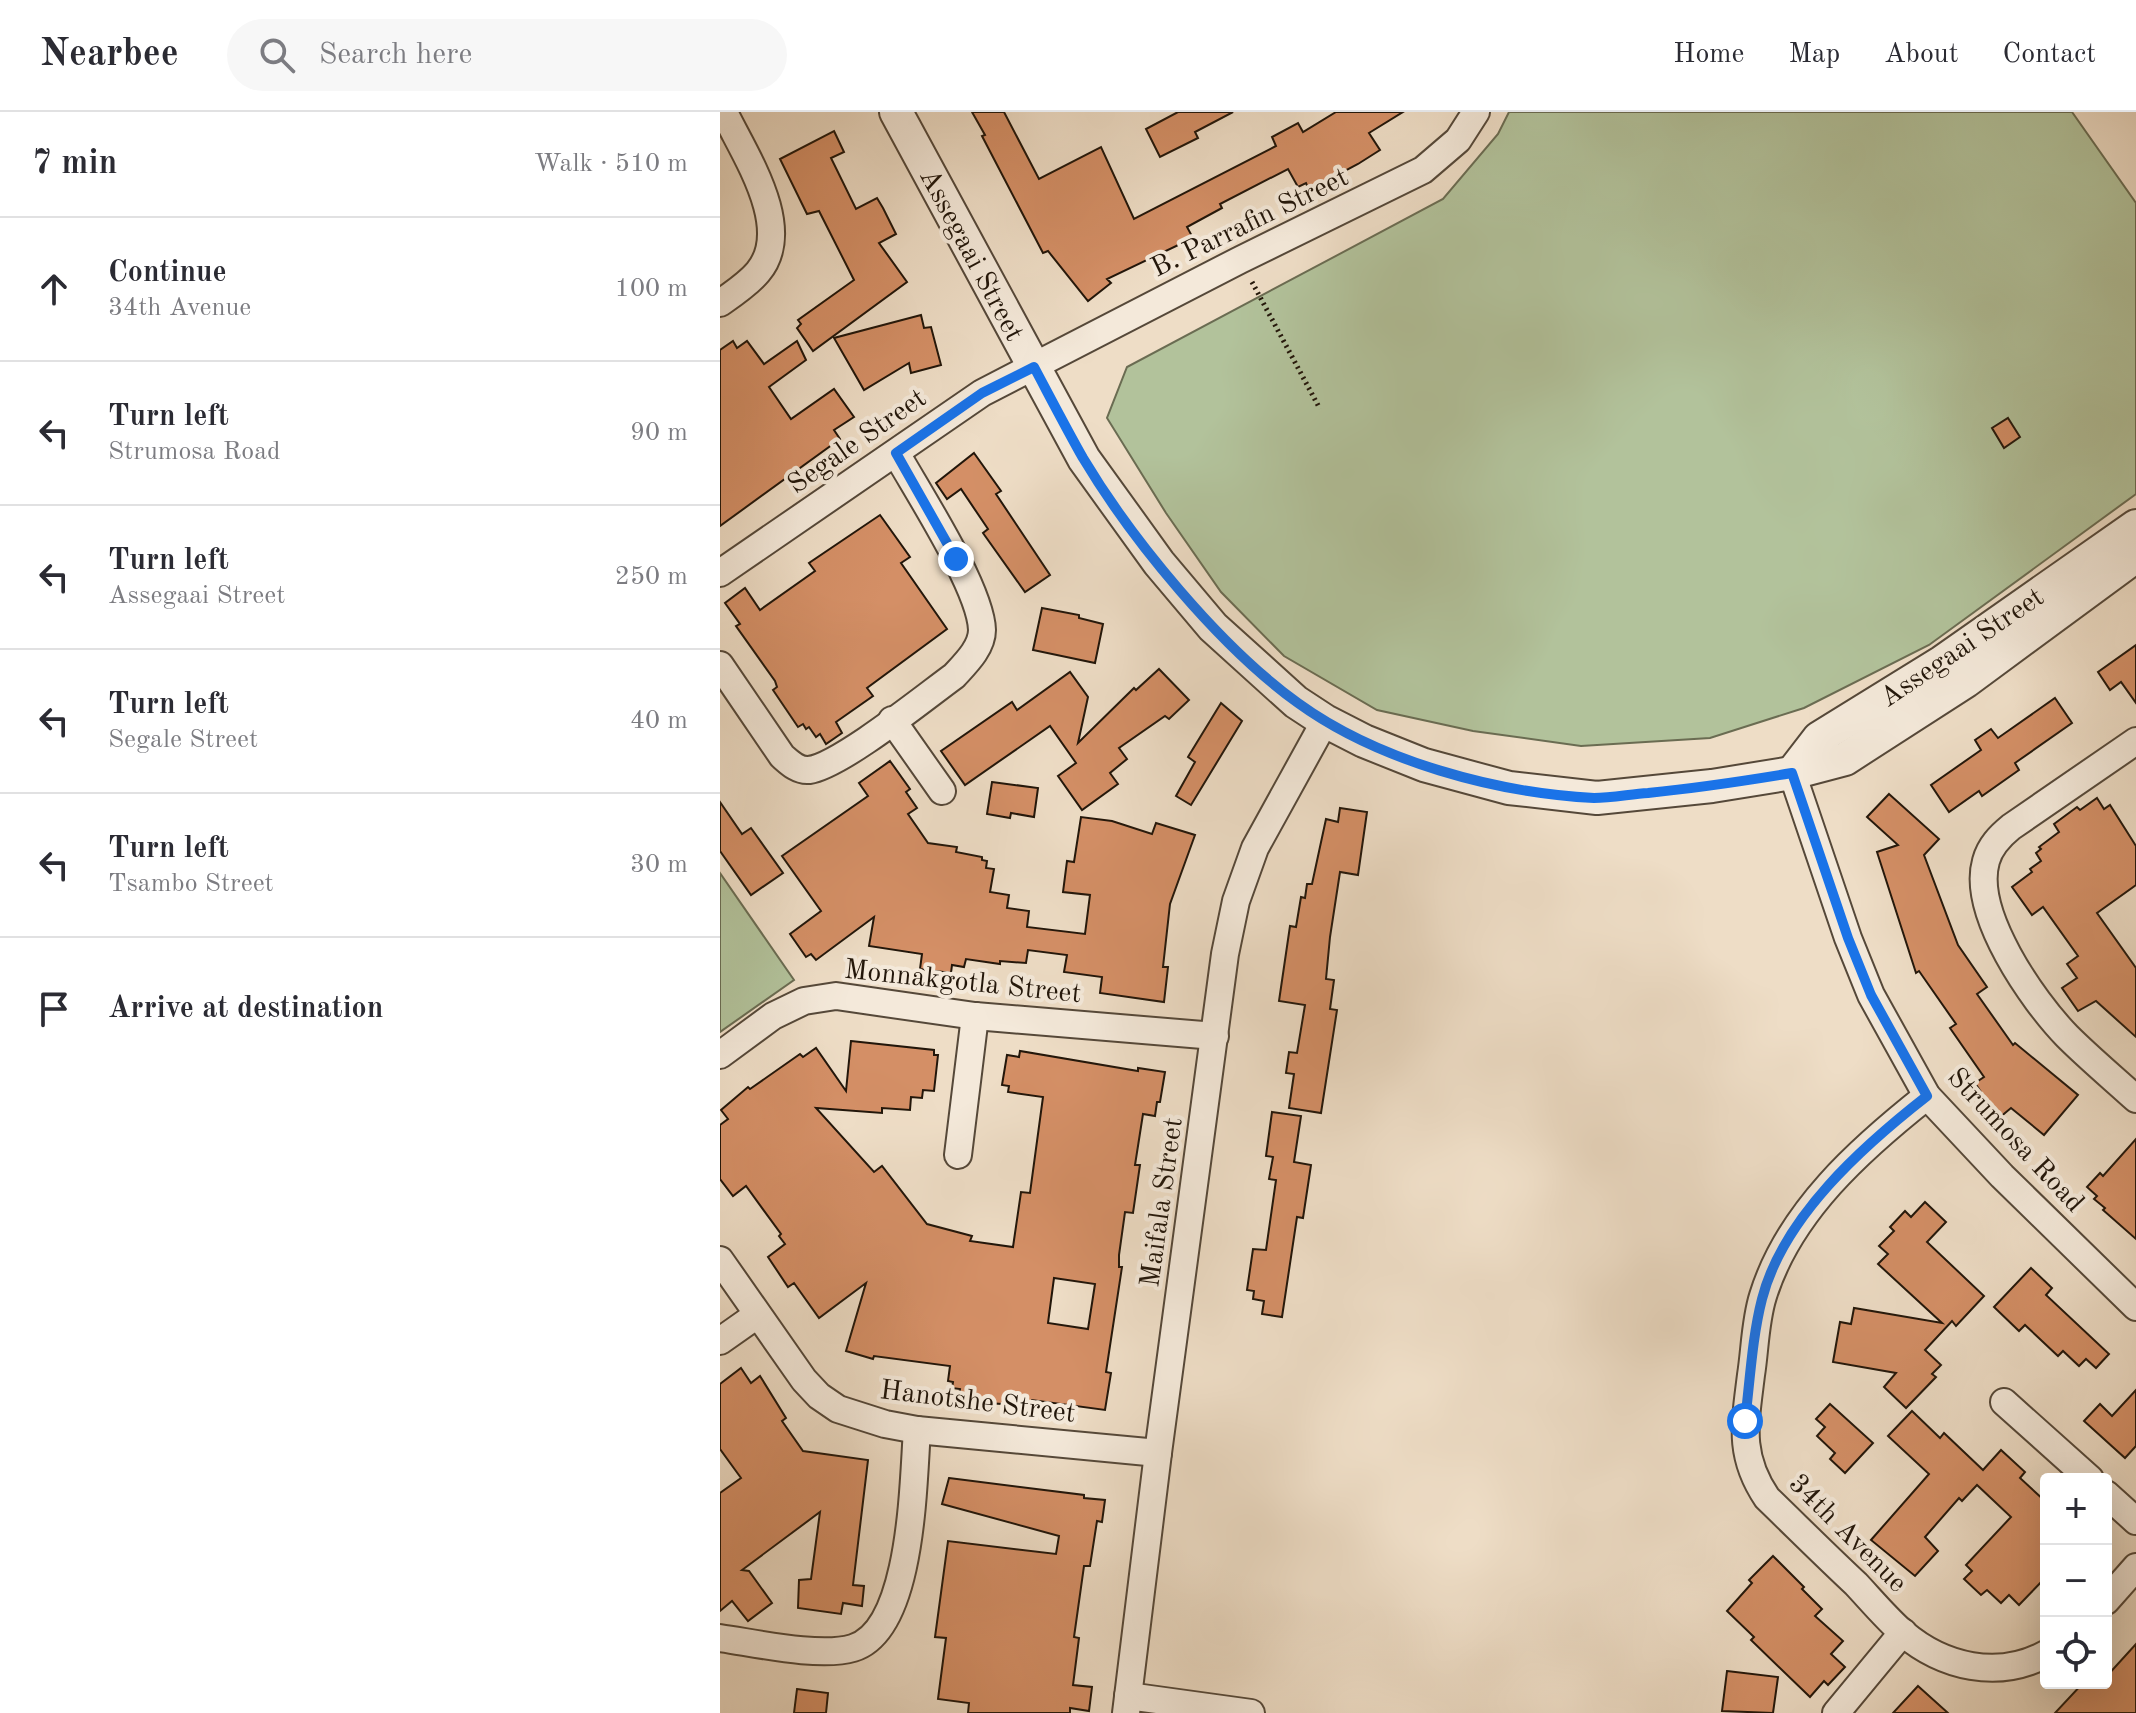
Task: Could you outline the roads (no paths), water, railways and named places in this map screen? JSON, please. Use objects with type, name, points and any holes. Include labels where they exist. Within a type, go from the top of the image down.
[{"type":"street","points":[[720,303],[759,272],[769,253],[772,235],[763,192],[724,112]]},
{"type":"street","name":"Assegaai Street","points":[[896,112],[1084,459],[1159,563],[1213,627],[1296,702],[1364,741],[1424,765],[1509,788],[1597,798],[1712,786],[1792,773],[1845,759],[1966,681],[2136,556]]},
{"type":"street","name":"B. Parrafin Street","points":[[1034,367],[1423,170],[1458,140],[1476,112]]},
{"type":"street","name":"Segale Street","points":[[720,573],[982,393],[1034,367]]},
{"type":"street","points":[[720,665],[782,756],[794,766],[807,770],[831,763],[954,676],[969,659],[982,632],[980,614],[956,559],[896,453]]},
{"type":"street","name":"Assegaai Street","points":[[1792,773],[1819,738],[1942,662],[2136,526]]},
{"type":"street","points":[[892,720],[942,791]]},
{"type":"street","name":"Maifala Street","points":[[1127,1705],[1158,1453],[1236,901],[1255,848],[1325,721]]},
{"type":"street","points":[[2134,746],[1996,840],[1986,861],[1984,882],[1989,911],[2029,988],[2067,1036],[2136,1099]]},
{"type":"street","name":"Strumosa Road","points":[[1792,773],[1848,938],[1871,995],[1927,1096],[2002,1176],[2136,1307]]},
{"type":"street","name":"Monnakgotla Street","points":[[720,1055],[773,1016],[804,1001],[836,996],[975,1016],[1215,1036]]},
{"type":"street","points":[[958,1155],[975,1016]]},
{"type":"street","name":"34th Avenue","points":[[1927,1096],[1876,1136],[1845,1169],[1815,1203],[1780,1254],[1762,1298],[1744,1436],[1751,1468],[1767,1498],[1903,1632],[1935,1655],[1988,1669],[2007,1668],[2040,1657]]},
{"type":"street","name":"Hanotshe Street","points":[[720,1260],[804,1380],[819,1396],[838,1409],[917,1430],[1158,1453]]},
{"type":"street","points":[[720,1341],[757,1315]]},
{"type":"street","points":[[2004,1402],[2083,1473]]},
{"type":"street","points":[[720,1638],[834,1652],[856,1648],[873,1634],[886,1617],[899,1588],[906,1554],[917,1430]]},
{"type":"street","points":[[2112,1499],[2136,1521]]},
{"type":"street","points":[[2112,1594],[2136,1567]]},
{"type":"street","points":[[1836,1713],[1903,1632]]},
{"type":"street","points":[[1127,1705],[1251,1713]]}]
